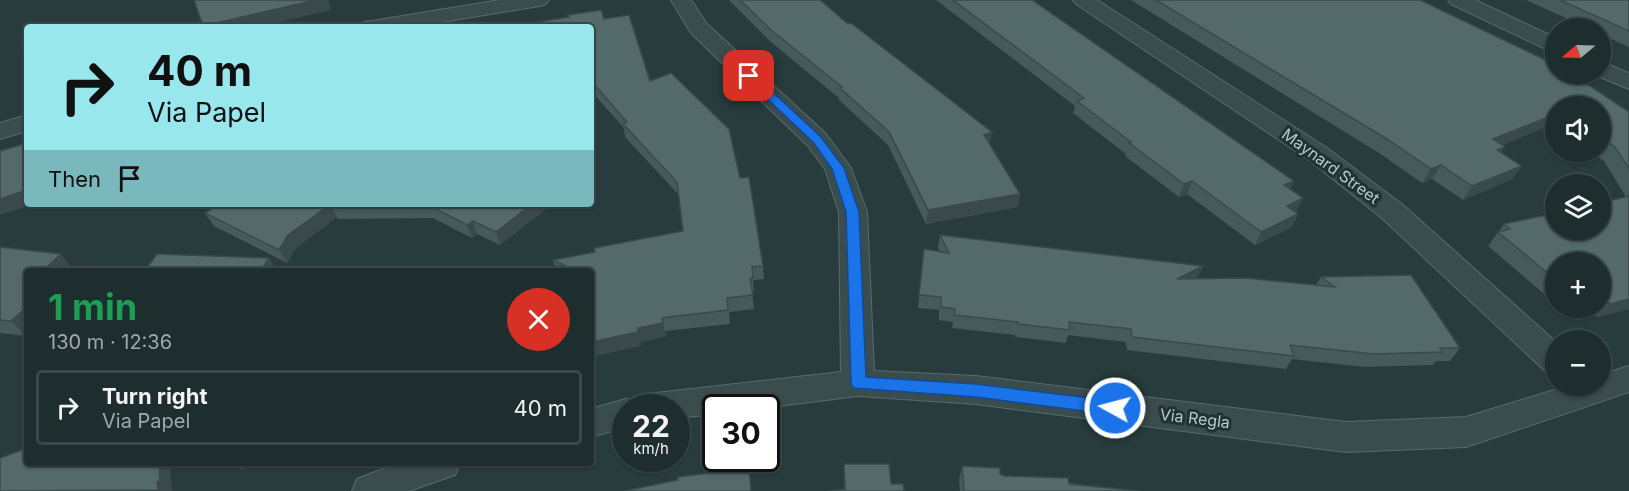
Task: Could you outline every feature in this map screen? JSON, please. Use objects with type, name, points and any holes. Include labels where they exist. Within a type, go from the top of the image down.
[{"type":"street","points":[[391,24],[539,0]]},
{"type":"street","points":[[681,0],[699,28],[817,140],[838,168],[853,212],[858,383]]},
{"type":"street","name":"Maynard Street","points":[[1083,0],[1318,154],[1394,212],[1545,352]]},
{"type":"street","points":[[1458,0],[1545,42]]},
{"type":"street","points":[[1611,73],[1629,82]]},
{"type":"street","points":[[0,131],[24,124]]},
{"type":"street","name":"Via Regla","points":[[1611,383],[1629,379]]},
{"type":"street","name":"Via Regla","points":[[690,403],[858,383],[976,390],[1346,437],[1466,432],[1566,396]]},
{"type":"street","points":[[594,422],[612,417]]},
{"type":"street","points":[[370,491],[426,466]]},
{"type":"building","points":[[194,0],[316,0],[212,24],[202,24]]},
{"type":"building","points":[[740,0],[820,0],[848,24],[851,23],[992,132],[984,135],[1020,194],[928,210],[889,132],[840,88],[842,87],[771,30]]},
{"type":"building","points":[[953,0],[1032,0],[1294,181],[1284,185],[1303,198],[1287,206],[1298,214],[1261,232],[1192,181],[1184,184],[1129,143],[1131,142],[1077,101],[1084,98]]},
{"type":"building","points":[[1156,0],[1420,0],[1545,60],[1545,84],[1586,84],[1605,96],[1545,96],[1545,118],[1493,139],[1505,147],[1497,150],[1522,166],[1472,186],[1441,165],[1431,169],[1387,139]]},
{"type":"building","points":[[1560,0],[1629,0],[1629,31],[1611,23],[1611,18],[1600,18]]},
{"type":"building","points":[[601,10],[604,19],[629,15],[650,81],[671,73],[729,129],[740,178],[749,177],[763,266],[752,267],[753,278],[750,278],[753,295],[727,298],[728,310],[662,318],[663,323],[638,328],[638,332],[594,341],[594,268],[550,268],[564,265],[553,260],[595,252],[594,248],[683,231],[677,182],[623,124],[627,122],[594,84],[594,24],[526,24],[569,17],[568,15]]},
{"type":"building","points":[[22,40],[24,40],[24,74]]},
{"type":"building","points":[[1611,100],[1629,112],[1629,169],[1611,144]]},
{"type":"building","points":[[24,144],[24,191],[0,199],[0,151]]},
{"type":"building","points":[[1629,196],[1629,299],[1611,304],[1611,252],[1545,252],[1545,271],[1498,232],[1510,229],[1504,224],[1545,215],[1545,240],[1611,240],[1611,200]]},
{"type":"building","points":[[214,207],[327,207],[288,235],[279,250],[205,213]]},
{"type":"building","points":[[432,207],[528,207],[496,232],[473,221],[467,225]]},
{"type":"building","points":[[940,235],[1203,266],[1177,279],[1246,278],[1335,287],[1321,277],[1411,275],[1460,348],[1440,348],[1443,352],[1374,354],[1290,345],[1294,356],[1132,337],[1131,329],[1069,322],[1070,330],[954,315],[955,309],[941,307],[941,297],[919,295],[924,249],[949,253]]},
{"type":"building","points":[[0,247],[61,254],[46,268],[24,268],[24,311],[11,321],[0,320]]},
{"type":"building","points":[[157,254],[269,258],[263,268],[147,268]]},
{"type":"building","points":[[24,449],[24,466],[159,466],[160,481],[157,482],[158,490],[0,491],[0,458]]},
{"type":"building","points":[[844,464],[889,464],[891,484],[903,484],[904,491],[828,491],[845,489]]},
{"type":"building","points":[[962,466],[1000,468],[1000,474],[1005,476],[1068,478],[1069,484],[1140,491],[964,491]]},
{"type":"building","points":[[717,472],[749,472],[751,491],[624,491],[678,480],[678,477]]},
{"type":"route","points":[[749,76],[817,140],[838,168],[853,212],[858,383],[976,390],[1115,408]]}]
